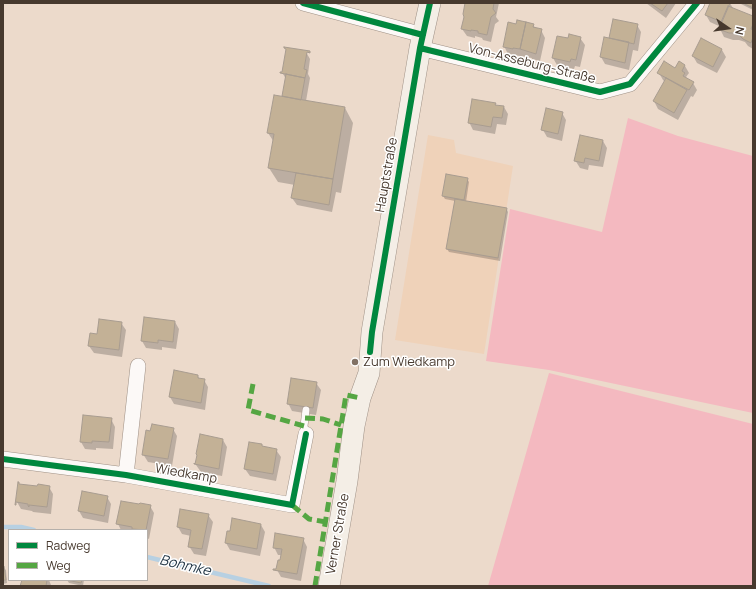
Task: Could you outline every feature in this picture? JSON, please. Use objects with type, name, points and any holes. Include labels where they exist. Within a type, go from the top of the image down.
[{"type":"main road","name":"Hauptstraße","points":[[347,481],[354,426],[360,398],[369,373],[372,332],[422,41],[430,3]]},
{"type":"main road","name":"Verner Straße","points":[[329,586],[347,481]]},
{"type":"street","name":"Von-Asseburg-Straße","points":[[303,3],[422,41],[600,92],[630,84],[696,3]]},
{"type":"street","points":[[126,475],[138,366]]},
{"type":"street","name":"Wiedkamp","points":[[3,459],[126,475],[292,505],[306,434]]},
{"type":"lane","points":[[306,410],[304,426],[306,434]]},
{"type":"shaded area","points":[[628,118],[678,136],[753,156],[753,413],[549,370],[486,361],[510,209],[602,232]]},
{"type":"shaded area","points":[[428,135],[454,140],[456,153],[513,166],[484,354],[395,340]]},
{"type":"shaded area","points":[[549,373],[753,424],[753,586],[488,586]]},
{"type":"building","points":[[465,3],[494,3],[493,9],[496,13],[491,17],[487,35],[478,33],[478,31],[461,29]]},
{"type":"building","points":[[650,3],[668,3],[662,11]]},
{"type":"building","points":[[710,3],[730,3],[722,22],[705,15]]},
{"type":"building","points":[[743,3],[753,3],[753,8]]},
{"type":"building","points":[[728,6],[753,16],[753,24],[751,29],[753,30],[753,37],[751,43],[739,35],[718,29]]},
{"type":"building","points":[[613,19],[638,24],[634,44],[609,38]]},
{"type":"building","points":[[517,20],[526,22],[520,49],[503,47],[508,22],[516,24]]},
{"type":"building","points":[[526,22],[534,24],[533,27],[542,29],[536,54],[520,49]]},
{"type":"building","points":[[569,34],[581,37],[576,60],[571,59],[570,62],[552,58],[557,36],[568,38]]},
{"type":"building","points":[[604,37],[629,42],[625,63],[600,57]]},
{"type":"building","points":[[701,38],[722,49],[713,67],[692,56]]},
{"type":"building","points":[[284,47],[310,51],[310,53],[307,52],[304,69],[307,70],[305,78],[280,73],[282,72],[286,49]]},
{"type":"building","points":[[664,61],[675,68],[679,61],[685,65],[682,71],[685,73],[683,76],[694,82],[689,90],[657,73]]},
{"type":"building","points":[[286,74],[305,78],[301,100],[282,96]]},
{"type":"building","points":[[666,78],[687,90],[674,113],[653,101]]},
{"type":"building","points":[[274,95],[345,107],[333,179],[268,168],[274,134],[267,133]]},
{"type":"building","points":[[472,99],[496,103],[495,105],[504,106],[502,118],[493,117],[491,127],[468,123]]},
{"type":"building","points":[[546,108],[563,112],[558,134],[541,130]]},
{"type":"building","points":[[580,135],[603,140],[599,161],[585,158],[584,163],[574,161]]},
{"type":"building","points":[[296,173],[333,179],[329,205],[291,198]]},
{"type":"building","points":[[446,174],[468,178],[464,200],[442,196]]},
{"type":"building","points":[[455,199],[507,208],[498,258],[446,249]]},
{"type":"building","points":[[144,317],[175,321],[173,342],[158,340],[158,343],[141,341]]},
{"type":"building","points":[[99,319],[122,322],[119,350],[88,346],[90,333],[97,334]]},
{"type":"building","points":[[174,370],[198,375],[198,378],[205,379],[201,403],[169,397]]},
{"type":"building","points":[[291,378],[317,382],[313,408],[287,404]]},
{"type":"building","points":[[83,415],[112,418],[109,442],[80,442]]},
{"type":"building","points":[[152,424],[174,428],[168,459],[142,455],[146,430],[150,431]]},
{"type":"building","points":[[200,434],[223,439],[219,469],[194,464]]},
{"type":"building","points":[[249,442],[262,444],[262,446],[277,449],[273,474],[244,469]]},
{"type":"building","points":[[18,482],[19,484],[37,486],[38,484],[50,486],[47,507],[29,505],[29,507],[28,504],[16,502],[15,505]]},
{"type":"building","points":[[82,491],[108,496],[104,516],[78,511]]},
{"type":"building","points":[[121,501],[151,505],[146,529],[132,529],[132,527],[116,524]]},
{"type":"building","points":[[180,509],[209,514],[202,549],[188,547],[191,530],[177,527]]},
{"type":"building","points":[[232,518],[261,524],[257,549],[225,543],[227,531],[230,531]]},
{"type":"building","points":[[275,533],[304,538],[297,574],[273,570],[276,569],[278,560],[280,560],[282,549],[273,548]]},
{"type":"building","points":[[4,566],[6,580],[3,580]]},
{"type":"building","points":[[22,581],[47,581],[46,586],[20,586]]},
{"type":"waterway","name":"Bohmke","points":[[3,527],[21,527],[30,529]]},
{"type":"waterway","name":"Bohmke","points":[[148,557],[269,586]]},
{"type":"marked path","points":[[253,384],[248,410],[304,426]]},
{"type":"marked path","points":[[315,586],[346,395],[360,398]]},
{"type":"marked path","points":[[305,418],[323,419],[341,425]]},
{"type":"marked path","points":[[292,505],[309,519],[326,522]]},
{"type":"cycle path","points":[[303,3],[423,35]]},
{"type":"cycle path","points":[[370,352],[372,332],[420,48],[430,3]]},
{"type":"cycle path","points":[[420,48],[600,92],[630,84],[697,3]]},
{"type":"cycle path","points":[[3,459],[126,475],[292,505],[306,434]]},
{"type":"place","name":"Zum Wiedkamp","points":[[355,362]]}]
